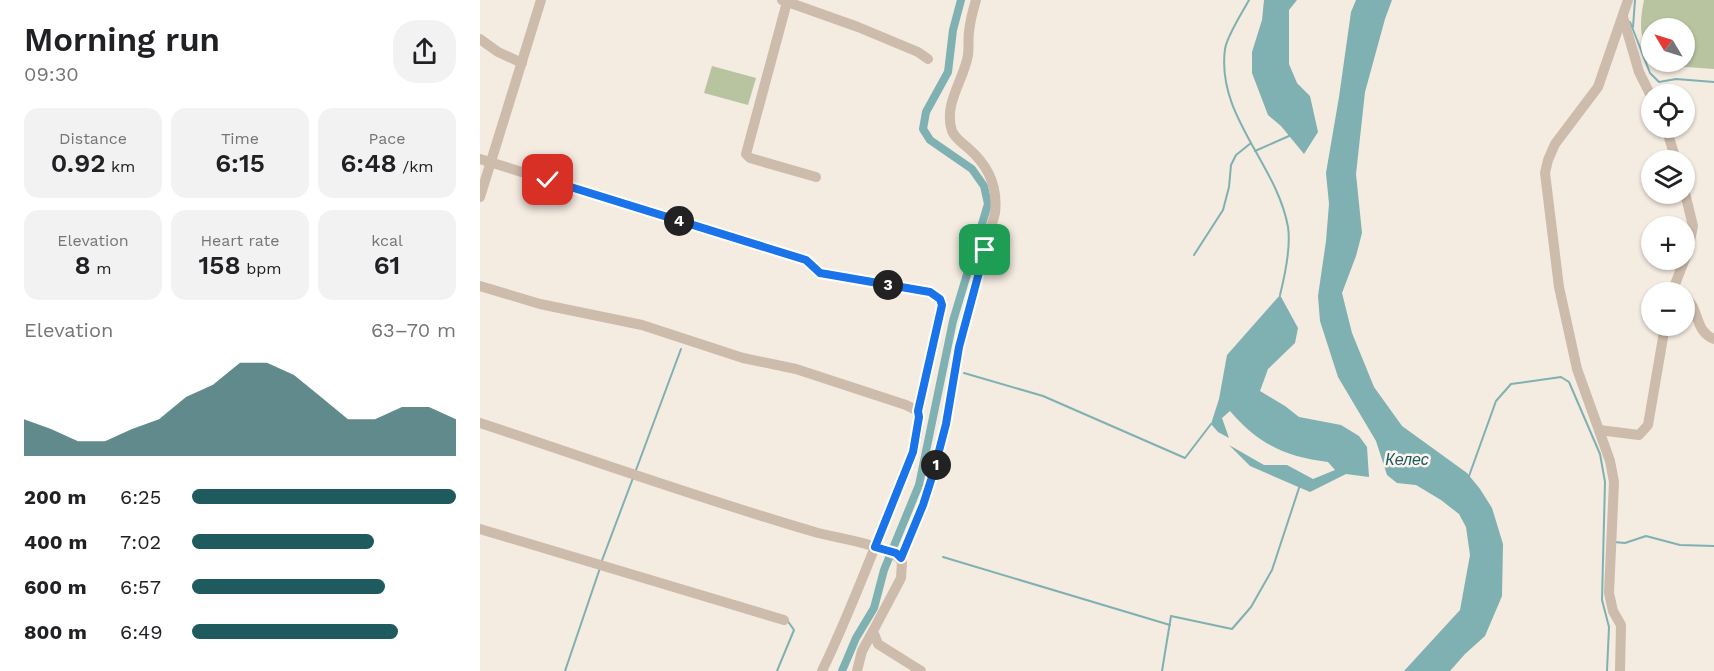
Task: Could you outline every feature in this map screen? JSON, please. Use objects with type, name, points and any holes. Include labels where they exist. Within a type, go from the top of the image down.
[{"type":"street","points":[[480,197],[485,160],[522,63],[541,0]]},
{"type":"street","points":[[898,556],[920,514],[933,474],[946,424],[959,347],[995,213],[996,196],[989,173],[977,157],[957,138],[951,128],[953,99],[968,56],[969,31],[976,0]]},
{"type":"street","points":[[1620,671],[1621,625],[1613,611],[1609,593],[1614,482],[1610,461],[1577,369],[1560,287],[1545,173],[1555,144],[1598,87],[1628,0]]},
{"type":"street","points":[[816,177],[750,158],[746,154],[784,1],[858,27],[928,58]]},
{"type":"street","points":[[1623,17],[1639,72],[1645,84]]},
{"type":"street","points":[[480,39],[498,52],[522,63]]},
{"type":"street","points":[[485,160],[806,260],[820,273],[922,291],[937,296],[942,305],[918,411],[913,452],[879,548],[822,671]]},
{"type":"street","points":[[1678,282],[1693,226],[1688,204]]},
{"type":"street","points":[[480,286],[540,304],[642,325],[743,358],[796,369],[918,411]]},
{"type":"street","points":[[1695,312],[1699,325],[1707,336],[1714,339]]},
{"type":"street","points":[[1599,430],[1639,435],[1648,425],[1663,336]]},
{"type":"street","points":[[480,423],[814,532],[879,548],[898,556],[903,565],[901,578],[862,651],[857,671]]},
{"type":"street","points":[[480,530],[784,620]]},
{"type":"street","points":[[873,632],[878,644],[921,671]]},
{"type":"green space","points":[[1644,0],[1714,0],[1714,69],[1695,68],[1695,18],[1641,18]]},
{"type":"green space","points":[[712,66],[756,78],[748,105],[704,93]]},
{"type":"water","points":[[1264,0],[1297,0],[1289,10],[1289,64],[1297,83],[1310,96],[1318,132],[1304,154],[1281,126],[1268,115],[1252,73],[1252,52],[1262,20]]},
{"type":"water","name":"Келес","points":[[1356,0],[1392,0],[1365,92],[1356,174],[1362,233],[1342,293],[1352,333],[1374,387],[1402,426],[1467,473],[1492,508],[1503,544],[1502,596],[1485,636],[1450,671],[1404,671],[1460,610],[1470,555],[1466,527],[1459,514],[1441,500],[1416,485],[1397,483],[1387,475],[1376,441],[1338,377],[1320,321],[1318,296],[1329,204],[1326,173],[1351,12]]},
{"type":"water","points":[[1280,295],[1298,328],[1295,343],[1268,369],[1260,391],[1299,417],[1341,425],[1359,436],[1367,447],[1369,477],[1346,474],[1310,492],[1250,466],[1229,445],[1264,465],[1287,465],[1313,479],[1335,470],[1328,462],[1299,457],[1274,447],[1251,432],[1230,411],[1222,418],[1229,438],[1218,432],[1211,424],[1219,399],[1227,355]]},
{"type":"waterway","points":[[842,671],[856,638],[874,608],[884,570],[919,485],[953,321],[988,204],[984,186],[972,169],[930,140],[923,129],[926,112],[948,72],[953,30],[961,0]]},
{"type":"waterway","points":[[1249,0],[1226,44],[1225,73],[1238,118],[1272,182],[1282,204],[1288,227],[1286,270],[1280,295]]},
{"type":"waterway","points":[[1633,27],[1635,0]]},
{"type":"waterway","points":[[1630,22],[1650,73],[1659,82],[1676,79],[1714,82]]},
{"type":"waterway","points":[[1255,151],[1289,136]]},
{"type":"waterway","points":[[1194,255],[1223,210],[1229,187],[1231,165],[1236,155],[1251,143]]},
{"type":"waterway","points":[[636,470],[681,349]]},
{"type":"waterway","points":[[964,373],[1043,396],[1185,458],[1211,424]]},
{"type":"waterway","points":[[1469,476],[1496,401],[1511,384],[1561,377],[1569,382],[1600,454],[1605,482],[1602,600],[1609,627],[1607,671]]},
{"type":"waterway","points":[[601,563],[633,478]]},
{"type":"waterway","points":[[1162,671],[1171,616],[1232,629],[1251,607],[1272,570],[1300,485]]},
{"type":"waterway","points":[[1614,542],[1625,543],[1646,536],[1680,545],[1714,546]]},
{"type":"waterway","points":[[943,557],[1170,625]]},
{"type":"waterway","points":[[565,671],[600,568]]},
{"type":"waterway","points":[[777,671],[794,630],[787,620]]},
{"type":"route","points":[[548,180],[806,260],[820,273],[930,292],[940,299],[942,305],[918,411],[913,452],[875,547],[896,553],[901,558],[933,474],[946,424],[959,347],[985,250]]}]
